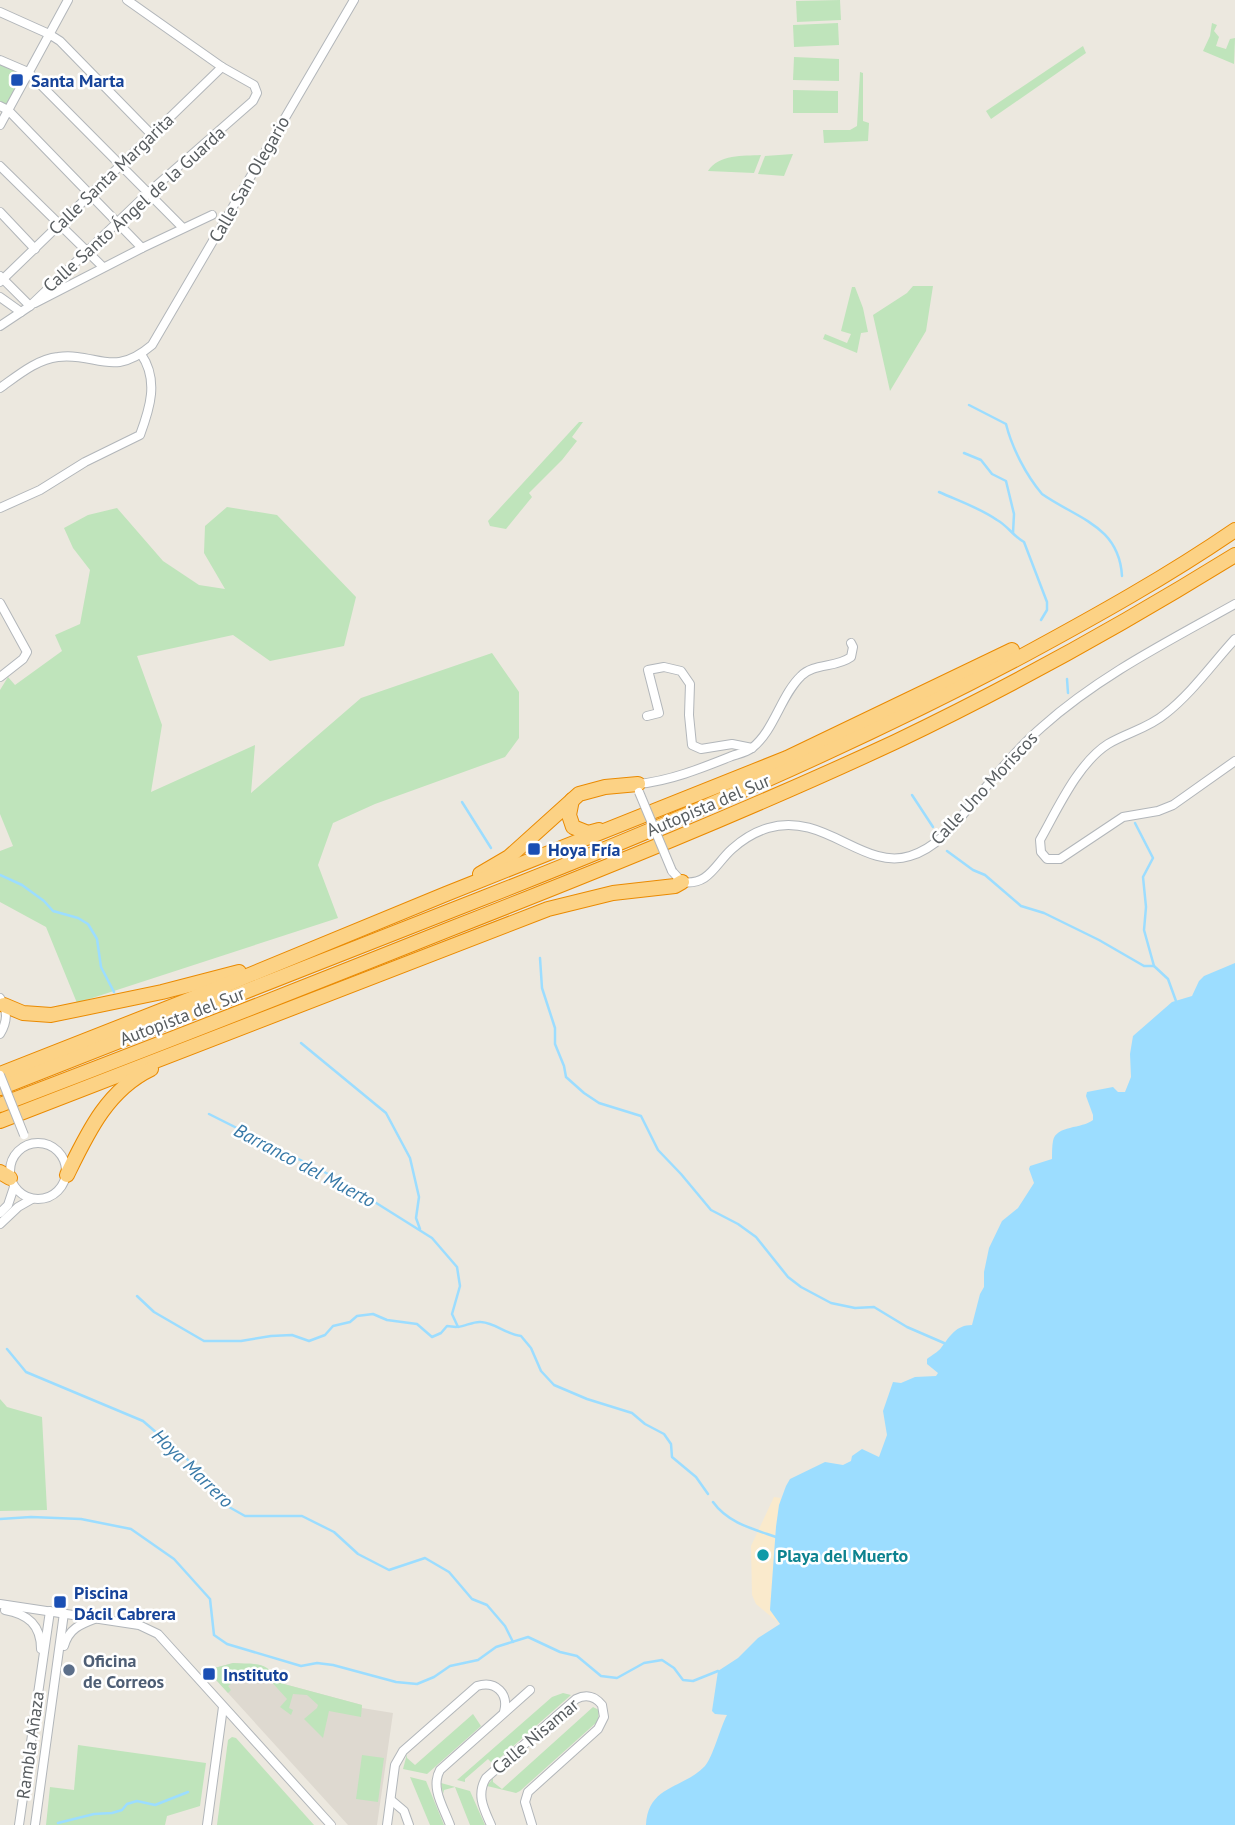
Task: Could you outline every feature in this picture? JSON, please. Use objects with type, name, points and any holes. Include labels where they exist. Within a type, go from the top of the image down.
[{"type":"highway","name":"Autopista del Sur","points":[[0,1088],[568,864],[738,794],[940,698],[1060,635],[1235,530]]},
{"type":"highway","name":"Autopista del Sur","points":[[0,1105],[712,824],[898,740],[1082,645],[1235,555]]},
{"type":"highway","points":[[0,1074],[787,758],[1142,588]]},
{"type":"highway","points":[[446,894],[509,857],[573,799],[595,789],[639,788]]},
{"type":"highway","points":[[573,799],[569,815],[573,827],[579,831],[595,832],[618,822],[633,821]]},
{"type":"highway","points":[[0,1121],[548,909],[592,897],[675,886],[677,876]]},
{"type":"highway","points":[[299,1004],[400,949]]},
{"type":"highway","points":[[2,1002],[23,1013],[51,1015],[162,992],[291,958]]},
{"type":"highway","points":[[66,1175],[94,1121],[113,1098],[143,1073],[219,1037]]},
{"type":"street","points":[[0,125],[4,108],[28,72],[68,0]]},
{"type":"street","points":[[127,0],[222,67]]},
{"type":"street","name":"Calle San Olegario","points":[[141,354],[152,345],[354,0]]},
{"type":"street","points":[[0,12],[60,41],[151,134]]},
{"type":"street","points":[[0,60],[28,72],[183,228]]},
{"type":"street","name":"Calle Santo Ángel de la Guarda","points":[[0,326],[30,306],[148,193],[253,101],[257,93],[254,85],[222,67]]},
{"type":"street","name":"Calle Santa Margarita","points":[[1,279],[222,67]]},
{"type":"street","points":[[4,108],[142,248]]},
{"type":"street","points":[[0,166],[103,267]]},
{"type":"street","points":[[0,212],[35,249]]},
{"type":"street","name":"Calle San Olegario","points":[[30,306],[103,267],[212,215]]},
{"type":"street","points":[[1,279],[30,306]]},
{"type":"street","points":[[55,280],[62,289]]},
{"type":"street","points":[[0,297],[21,312]]},
{"type":"street","points":[[0,388],[42,360],[73,356],[100,363],[117,363],[141,354],[150,371],[152,390],[140,435],[85,462],[40,490],[0,508]]},
{"type":"street","points":[[0,603],[27,652],[23,659],[0,677]]},
{"type":"street","name":"Calle Uno Moriscos","points":[[677,876],[698,882],[706,878],[742,841],[755,833],[779,825],[815,828],[869,853],[883,856],[908,857],[920,852],[942,837],[1028,740],[1070,704],[1166,643],[1235,604]]},
{"type":"street","points":[[1235,639],[1167,713],[1110,743],[1091,758],[1040,840],[1041,852],[1047,859],[1059,859],[1123,817],[1158,811],[1173,805],[1235,761]]},
{"type":"street","points":[[677,876],[639,788],[697,770],[752,748],[768,728],[798,678],[807,670],[844,662],[851,657],[851,643]]},
{"type":"street","points":[[647,716],[659,713],[648,670],[664,667],[681,671],[690,684],[692,745],[701,749],[732,744],[752,748]]},
{"type":"street","points":[[0,1034],[6,1018],[2,1002]]},
{"type":"street","points":[[0,1074],[28,1144]]},
{"type":"street","points":[[0,1213],[8,1205],[8,1179],[12,1159],[19,1150],[28,1144],[43,1143],[58,1151],[65,1162],[64,1184],[56,1193],[44,1199],[32,1199],[22,1195],[8,1179]]},
{"type":"street","points":[[0,1224],[18,1207],[32,1199]]},
{"type":"street","points":[[0,1607],[98,1617],[139,1625],[158,1634],[331,1825]]},
{"type":"street","points":[[0,1607],[30,1618],[40,1632],[41,1666]]},
{"type":"street","points":[[41,1666],[50,1611]]},
{"type":"street","points":[[55,1683],[64,1613]]},
{"type":"street","points":[[55,1683],[66,1636],[78,1625],[98,1617]]},
{"type":"street","name":"Rambla Añaza","points":[[19,1825],[41,1666]]},
{"type":"street","name":"Rambla Añaza","points":[[35,1825],[55,1683]]},
{"type":"street","points":[[387,1825],[395,1765],[402,1751],[477,1686],[487,1684],[500,1690],[505,1698],[503,1712]]},
{"type":"street","name":"Calle Nisamar","points":[[450,1825],[436,1789],[437,1774],[530,1690]]},
{"type":"street","name":"Calle Nisamar","points":[[491,1825],[481,1798],[485,1778],[576,1699],[593,1697],[602,1705],[603,1721],[598,1729],[528,1793],[525,1802],[532,1825]]},
{"type":"street","points":[[208,1825],[223,1707]]},
{"type":"street","points":[[391,1800],[404,1811],[409,1825]]},
{"type":"shaded area","points":[[233,1663],[260,1665],[284,1684],[362,1705],[362,1708],[393,1713],[377,1825],[348,1825],[207,1670]]},
{"type":"green space","points":[[840,0],[841,20],[797,22],[796,1]]},
{"type":"green space","points":[[838,23],[839,45],[794,47],[793,25]]},
{"type":"green space","points":[[1212,23],[1217,25],[1214,31],[1219,37],[1216,46],[1226,49],[1230,39],[1235,38],[1234,64],[1203,51]]},
{"type":"green space","points":[[1083,46],[1086,53],[991,119],[986,111]]},
{"type":"green space","points":[[794,57],[839,59],[839,81],[793,80]]},
{"type":"green space","points":[[0,60],[28,72],[8,110],[0,106]]},
{"type":"green space","points":[[860,72],[863,73],[863,121],[869,123],[868,141],[824,143],[823,130],[850,130],[857,126]]},
{"type":"green space","points":[[793,90],[838,91],[838,113],[793,113]]},
{"type":"green space","points":[[793,154],[784,176],[758,174],[765,156]]},
{"type":"green space","points":[[761,155],[754,173],[708,171],[718,161]]},
{"type":"green space","points":[[913,286],[933,286],[926,331],[890,391],[873,315],[907,293]]},
{"type":"green space","points":[[852,287],[855,287],[863,308],[868,332],[861,333],[857,353],[823,339],[825,334],[847,343],[851,334],[841,331]]},
{"type":"green space","points":[[579,422],[583,422],[572,437],[577,441],[529,493],[532,497],[506,529],[490,526],[488,521]]},
{"type":"green space","points":[[227,507],[277,515],[356,597],[344,646],[270,661],[233,635],[137,656],[162,725],[151,792],[255,745],[251,793],[361,698],[492,653],[519,692],[519,738],[505,757],[375,804],[333,823],[318,865],[338,918],[77,1003],[46,927],[0,902],[0,851],[13,846],[0,814],[0,690],[8,677],[15,685],[62,651],[55,635],[80,624],[90,570],[73,548],[64,528],[88,515],[117,508],[163,561],[199,585],[225,589],[204,553],[205,526]]},
{"type":"green space","points":[[0,1399],[7,1407],[42,1417],[47,1510],[0,1511]]},
{"type":"green space","points":[[233,1663],[264,1666],[284,1684],[362,1705],[361,1717],[329,1711],[323,1738],[304,1719],[318,1705],[307,1695],[293,1694],[289,1708],[293,1710],[291,1715],[280,1707],[287,1699],[259,1668],[255,1670],[252,1667],[228,1686],[231,1690],[228,1693],[207,1670]]},
{"type":"green space","points":[[563,1693],[571,1695],[493,1764],[488,1759],[465,1779],[465,1782],[457,1780],[552,1697]]},
{"type":"green space","points":[[593,1707],[599,1710],[598,1721],[520,1791],[516,1793],[487,1786],[493,1778],[493,1782],[502,1789]]},
{"type":"green space","points":[[473,1714],[481,1726],[427,1774],[403,1769],[407,1754],[407,1758],[415,1765]]},
{"type":"green space","points":[[236,1738],[314,1825],[217,1825],[228,1740]]},
{"type":"green space","points":[[78,1745],[206,1763],[200,1806],[167,1816],[165,1825],[46,1825],[50,1787],[74,1790]]},
{"type":"green space","points":[[362,1755],[384,1758],[378,1802],[356,1799]]},
{"type":"green space","points":[[410,1777],[426,1781],[444,1825],[430,1825]]},
{"type":"green space","points":[[441,1783],[470,1791],[485,1825],[470,1825],[455,1787],[444,1790],[443,1794]]},
{"type":"sand","name":"Playa del Muerto","points":[[774,1497],[781,1498],[776,1527],[770,1610],[780,1624],[756,1604],[752,1595],[751,1546]]},
{"type":"water","points":[[1235,963],[1235,1825],[646,1825],[653,1802],[668,1789],[705,1766],[711,1756],[727,1715],[715,1714],[712,1711],[718,1671],[738,1658],[758,1638],[780,1624],[770,1610],[779,1505],[790,1479],[825,1462],[843,1465],[862,1449],[879,1457],[887,1435],[883,1411],[893,1382],[936,1376],[938,1373],[927,1364],[927,1359],[958,1329],[972,1325],[984,1287],[989,1248],[1002,1221],[1018,1208],[1034,1183],[1030,1166],[1052,1159],[1053,1141],[1059,1132],[1093,1120],[1087,1092],[1113,1087],[1118,1092],[1125,1092],[1131,1077],[1130,1054],[1133,1036],[1172,1002],[1192,996],[1204,976]]},
{"type":"waterway","points":[[969,405],[1006,424],[1016,452],[1036,487],[1042,494],[1105,535],[1119,559],[1122,576]]},
{"type":"waterway","points":[[964,453],[981,460],[992,474],[1006,481],[1014,514],[1013,533]]},
{"type":"waterway","points":[[939,492],[1001,522],[1024,542],[1047,602],[1047,610],[1041,620]]},
{"type":"waterway","points":[[1067,679],[1068,693]]},
{"type":"waterway","points":[[912,795],[933,827]]},
{"type":"waterway","points":[[462,802],[491,848]]},
{"type":"waterway","points":[[1135,823],[1153,858],[1143,877],[1146,907],[1144,930],[1154,966],[1168,979],[1176,1001]]},
{"type":"waterway","points":[[947,851],[973,870],[985,875],[1021,906],[1044,913],[1144,966],[1154,966]]},
{"type":"waterway","name":"Barranco del Muerto","points":[[0,875],[22,885],[53,911],[78,918],[88,924],[97,939],[101,967],[114,992]]},
{"type":"waterway","points":[[540,958],[542,988],[555,1028],[555,1044],[566,1077],[599,1103],[641,1116],[658,1150],[711,1210],[756,1237],[788,1277],[801,1287],[831,1303],[855,1308],[874,1307],[907,1327],[944,1343]]},
{"type":"waterway","points":[[301,1043],[386,1113],[410,1158],[419,1197],[416,1218],[420,1229]]},
{"type":"waterway","name":"Barranco del Muerto","points":[[209,1114],[338,1179],[432,1238],[457,1267],[460,1286],[452,1314],[458,1327],[481,1322],[521,1336],[531,1348],[541,1371],[554,1385],[632,1413],[664,1434],[671,1444],[672,1457],[696,1477],[708,1494]]},
{"type":"waterway","points":[[137,1296],[154,1312],[204,1341],[241,1341],[292,1335],[309,1341],[325,1335],[333,1326],[350,1322],[357,1316],[373,1314],[387,1320],[417,1324],[432,1337],[447,1326],[456,1327]]},
{"type":"waterway","name":"Hoya Marrero","points":[[7,1349],[26,1372],[143,1421],[187,1459],[229,1507],[245,1516],[302,1516],[334,1532],[358,1554],[389,1570],[425,1558],[449,1572],[472,1599],[487,1605],[505,1626],[513,1642]]},
{"type":"waterway","name":"Barranco del Muerto","points":[[713,1502],[733,1520],[776,1537]]},
{"type":"waterway","points":[[0,1519],[81,1519],[131,1529],[174,1559],[210,1599],[214,1635],[227,1644],[301,1666],[317,1663],[333,1665],[396,1682],[417,1684],[450,1666],[478,1660],[496,1647],[528,1637],[560,1652],[577,1656],[601,1676],[617,1678],[644,1663],[662,1660],[674,1668],[683,1680],[693,1681],[718,1671]]},
{"type":"waterway","points":[[58,1823],[94,1814],[112,1813],[137,1801],[155,1805],[188,1792]]},
{"type":"place","name":"Santa Marta","points":[[17,80]]},
{"type":"place","name":"Hoya Fría","points":[[534,849]]},
{"type":"place","name":"Playa del Muerto","points":[[763,1555]]},
{"type":"place","name":"Piscina Dácil Cabrera","points":[[60,1602]]},
{"type":"place","name":"Oficina de Correos","points":[[69,1670]]},
{"type":"place","name":"Instituto","points":[[209,1674]]}]
